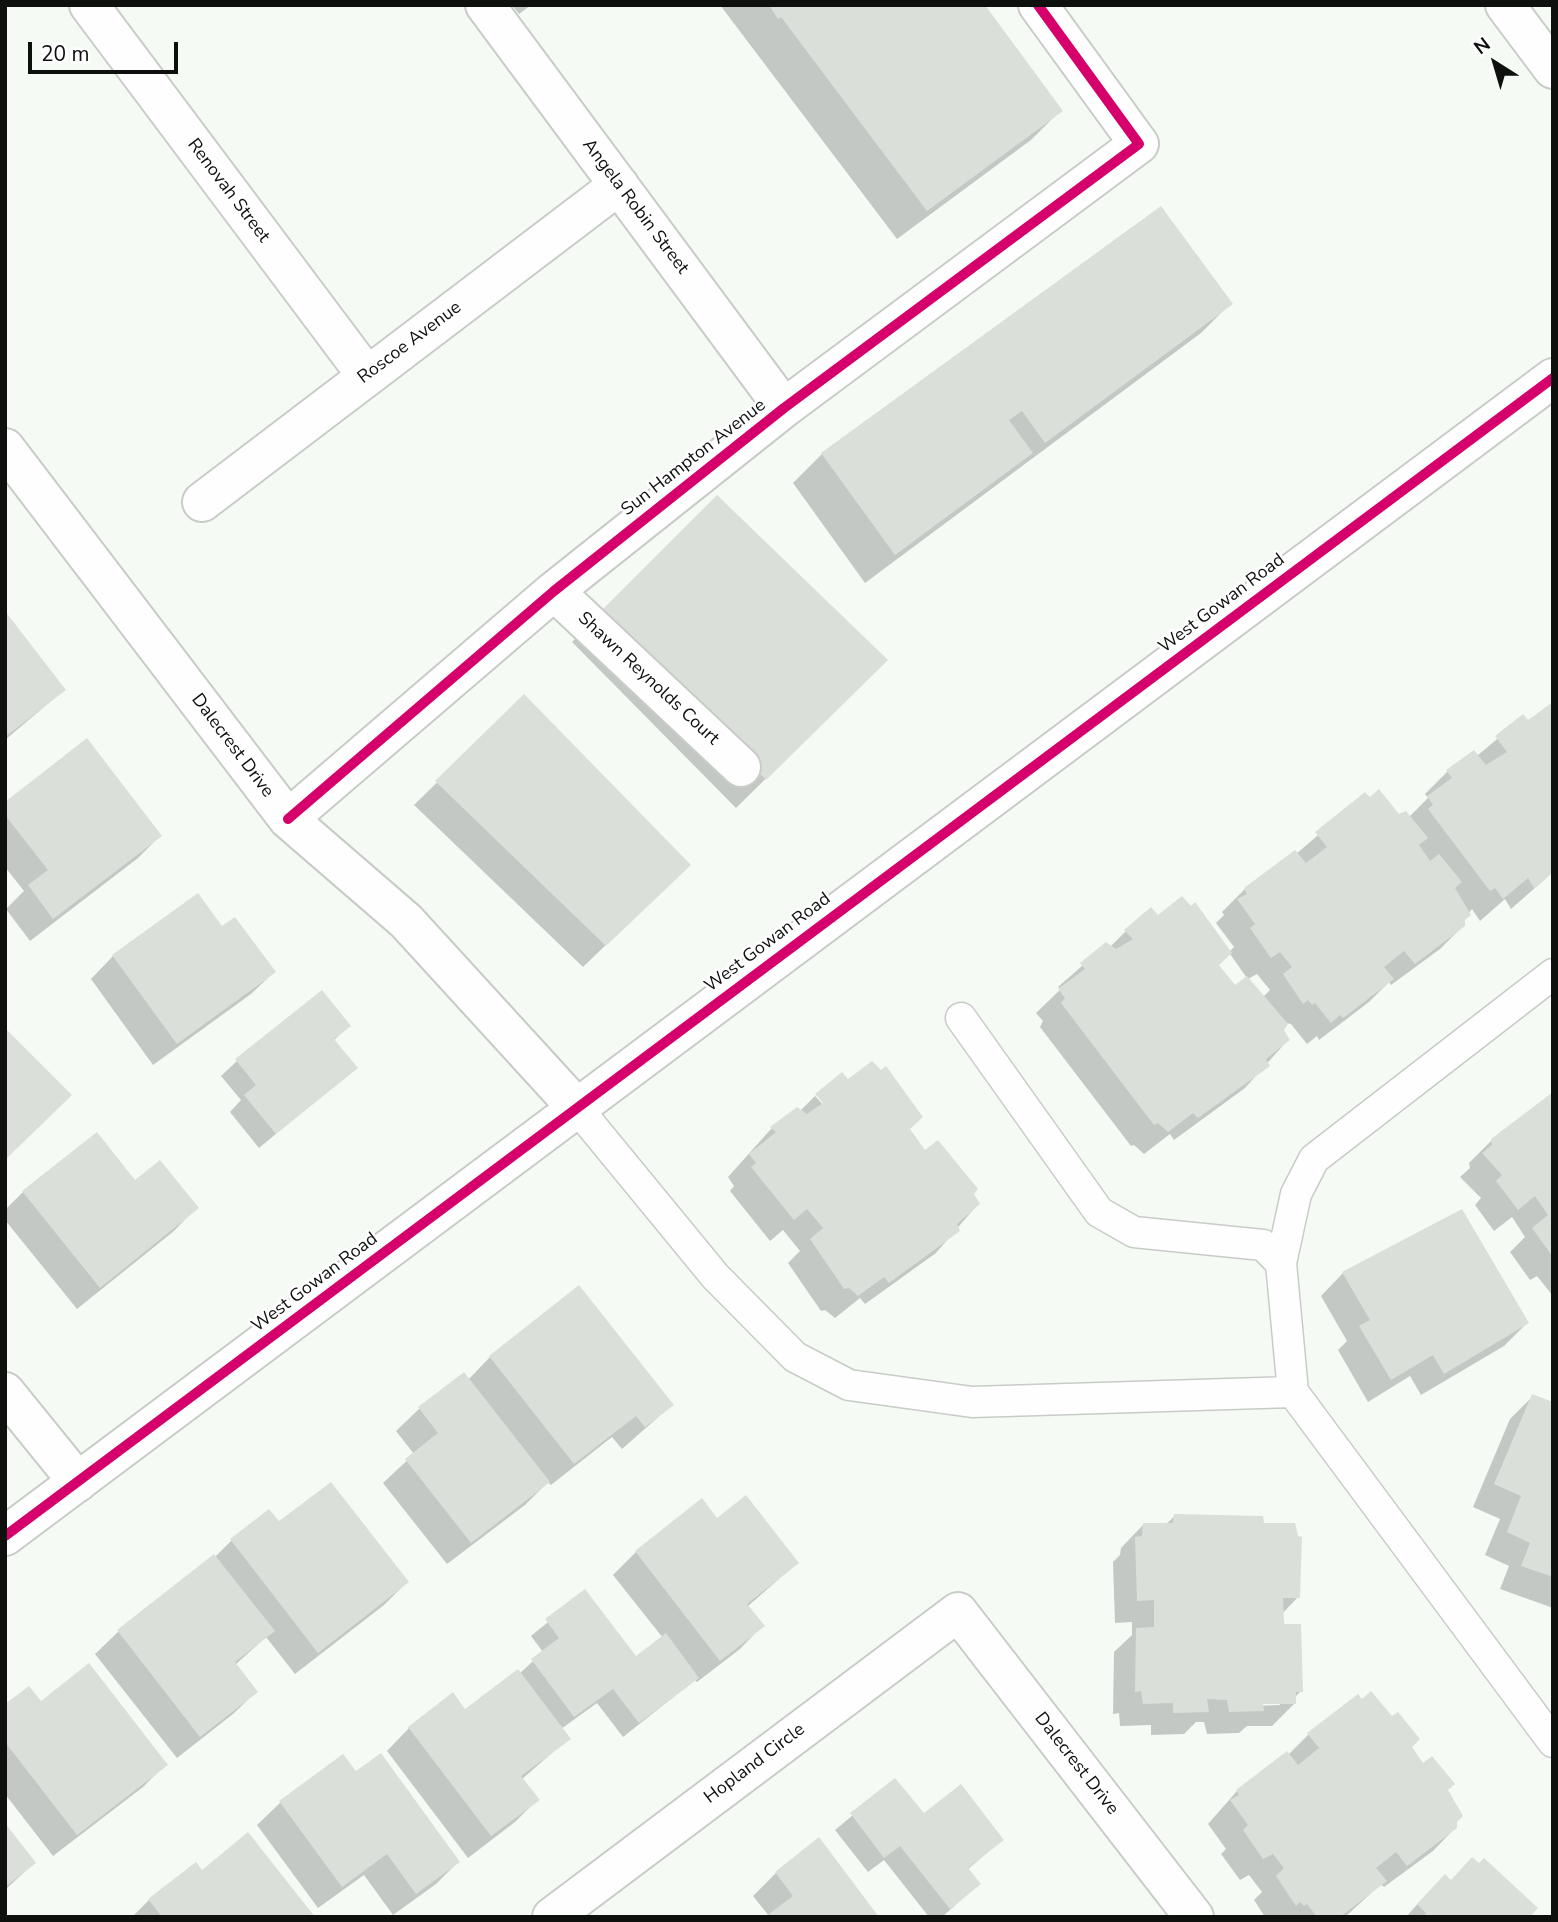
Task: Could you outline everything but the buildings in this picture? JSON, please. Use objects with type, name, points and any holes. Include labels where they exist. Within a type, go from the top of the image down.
[{"type":"main road","name":"Renovah Street","points":[[89,5],[367,376]]},
{"type":"main road","name":"Angela Robin Street","points":[[485,5],[784,408]]},
{"type":"main road","name":"Sun Hampton Avenue","points":[[288,819],[554,591],[784,408],[1139,144],[1038,5]]},
{"type":"main road","points":[[1505,5],[1553,69]]},
{"type":"main road","name":"Roscoe Avenue","points":[[202,502],[619,185]]},
{"type":"main road","name":"West Gowan Road","points":[[5,1536],[1553,378]]},
{"type":"main road","name":"Dalecrest Drive","points":[[5,448],[288,819],[406,921],[577,1108]]},
{"type":"main road","name":"Shawn Reynolds Court","points":[[554,591],[741,767]]},
{"type":"main road","points":[[5,1392],[78,1482]]},
{"type":"main road","name":"Dalecrest Drive","points":[[958,1612],[1194,1917]]},
{"type":"main road","name":"Hopland Circle","points":[[552,1917],[958,1612]]},
{"type":"lane","points":[[1553,974],[1314,1159],[1296,1194],[1281,1263],[1293,1392],[1553,1742]]},
{"type":"lane","points":[[961,1018],[1098,1212],[1134,1233],[1263,1244],[1281,1263]]},
{"type":"lane","points":[[577,1108],[715,1276],[795,1357],[849,1385],[972,1402],[1293,1392]]},
{"type":"cycle path","points":[[288,819],[554,591],[784,408],[1139,144],[1038,5]]},
{"type":"cycle path","points":[[5,1536],[1553,378]]}]
